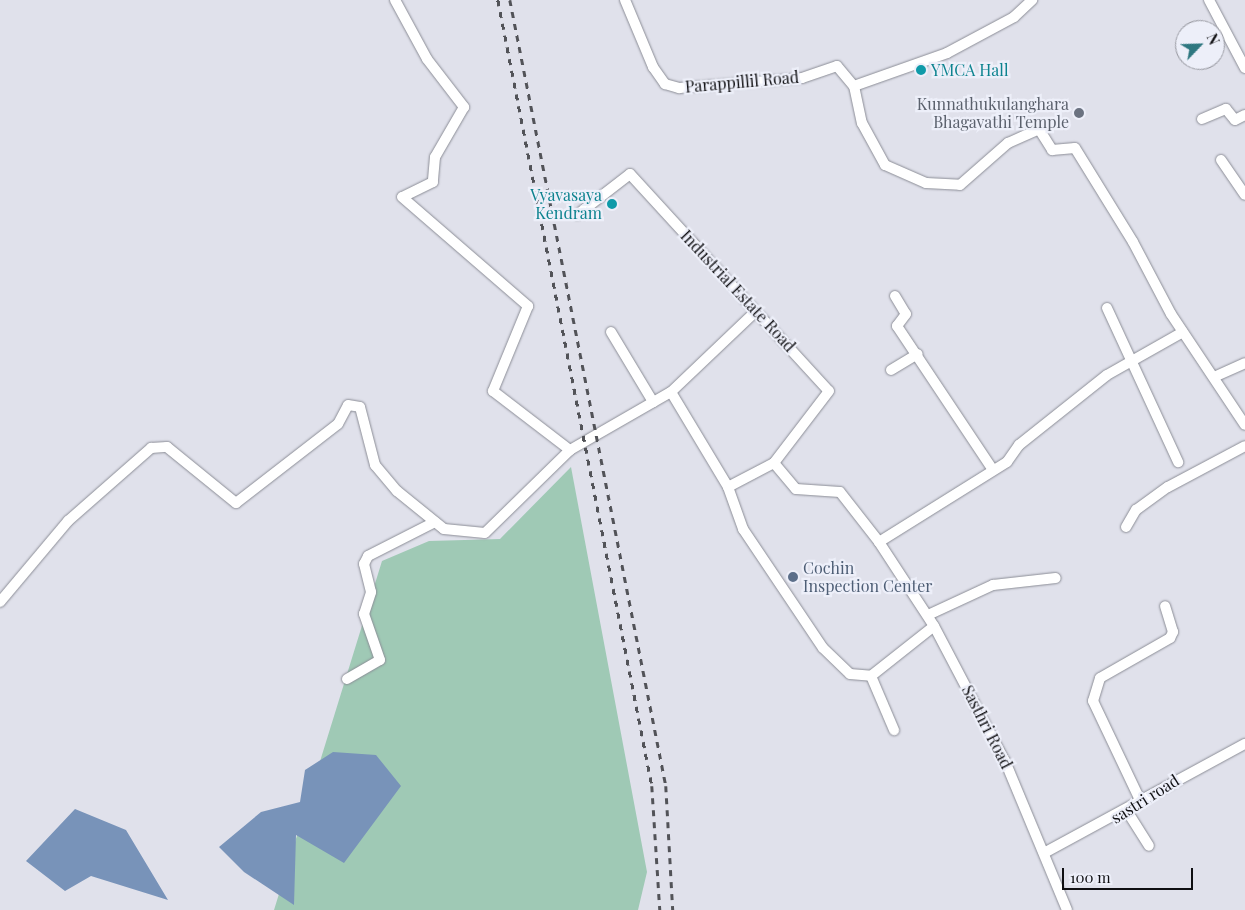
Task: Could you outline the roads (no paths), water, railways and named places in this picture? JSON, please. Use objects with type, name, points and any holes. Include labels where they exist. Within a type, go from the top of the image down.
[{"type":"street","points":[[395,0],[427,59],[464,107],[435,157],[433,182],[402,197],[528,306],[493,391],[570,450]]},
{"type":"street","name":"Parappillil Road","points":[[625,0],[653,67],[665,84],[679,88],[802,78],[837,66],[854,86]]},
{"type":"street","points":[[1209,0],[1245,68]]},
{"type":"street","points":[[1027,2],[1014,17],[948,53],[854,86],[862,123],[885,165],[926,184],[960,185],[1008,143],[1039,129],[1052,150],[1075,148],[1183,332],[1245,426]]},
{"type":"street","points":[[1202,119],[1226,108],[1235,120],[1245,115]]},
{"type":"street","points":[[1220,160],[1245,195]]},
{"type":"street","name":"Industrial Estate Road","points":[[577,215],[630,174],[829,391],[774,463]]},
{"type":"street","points":[[895,296],[906,314],[897,326],[918,354],[992,470]]},
{"type":"street","points":[[1107,308],[1128,362],[1178,462]]},
{"type":"street","points":[[0,602],[68,521],[151,448],[167,447],[236,503],[338,424],[348,405],[360,407],[375,465],[397,491],[444,530],[486,533],[570,450],[671,392],[756,311]]},
{"type":"street","points":[[611,332],[653,402]]},
{"type":"street","points":[[879,542],[1006,462],[1019,445],[1080,394],[1128,362],[1183,332]]},
{"type":"street","points":[[891,370],[918,354]]},
{"type":"street","points":[[1214,377],[1245,363]]},
{"type":"street","points":[[671,392],[728,487],[742,529],[823,648],[850,674],[871,676],[934,626]]},
{"type":"street","points":[[1126,527],[1136,510],[1168,487],[1245,446]]},
{"type":"street","points":[[728,487],[774,463]]},
{"type":"street","name":"Sasthri Road","points":[[774,463],[796,489],[840,492],[879,542],[921,604],[1005,761],[1066,910]]},
{"type":"street","points":[[346,679],[380,660],[364,614],[370,592],[364,564],[368,556],[435,522]]},
{"type":"street","points":[[928,615],[992,585],[1056,578]]},
{"type":"street","points":[[1141,802],[1094,701],[1100,678],[1170,638],[1173,632],[1166,606]]},
{"type":"street","points":[[871,676],[894,730]]},
{"type":"street","name":"sastri road","points":[[1044,853],[1127,811],[1245,744]]},
{"type":"street","points":[[1127,811],[1149,846]]},
{"type":"water","points":[[333,752],[376,755],[401,786],[344,863],[296,835],[294,905],[244,872],[219,847],[261,812],[300,802],[305,770]]},
{"type":"water","points":[[75,809],[126,830],[168,900],[91,876],[65,891],[26,861]]},
{"type":"railway","points":[[498,0],[652,786],[660,910]]},
{"type":"railway","points":[[510,0],[666,786],[673,910]]},
{"type":"place","name":"YMCA Hall","points":[[921,70]]},
{"type":"place","name":"Kunnathukulanghara Bhagavathi Temple","points":[[1079,113]]},
{"type":"place","name":"Vyavasaya Kendram","points":[[612,204]]},
{"type":"place","name":"Cochin Inspection Center","points":[[793,577]]}]
